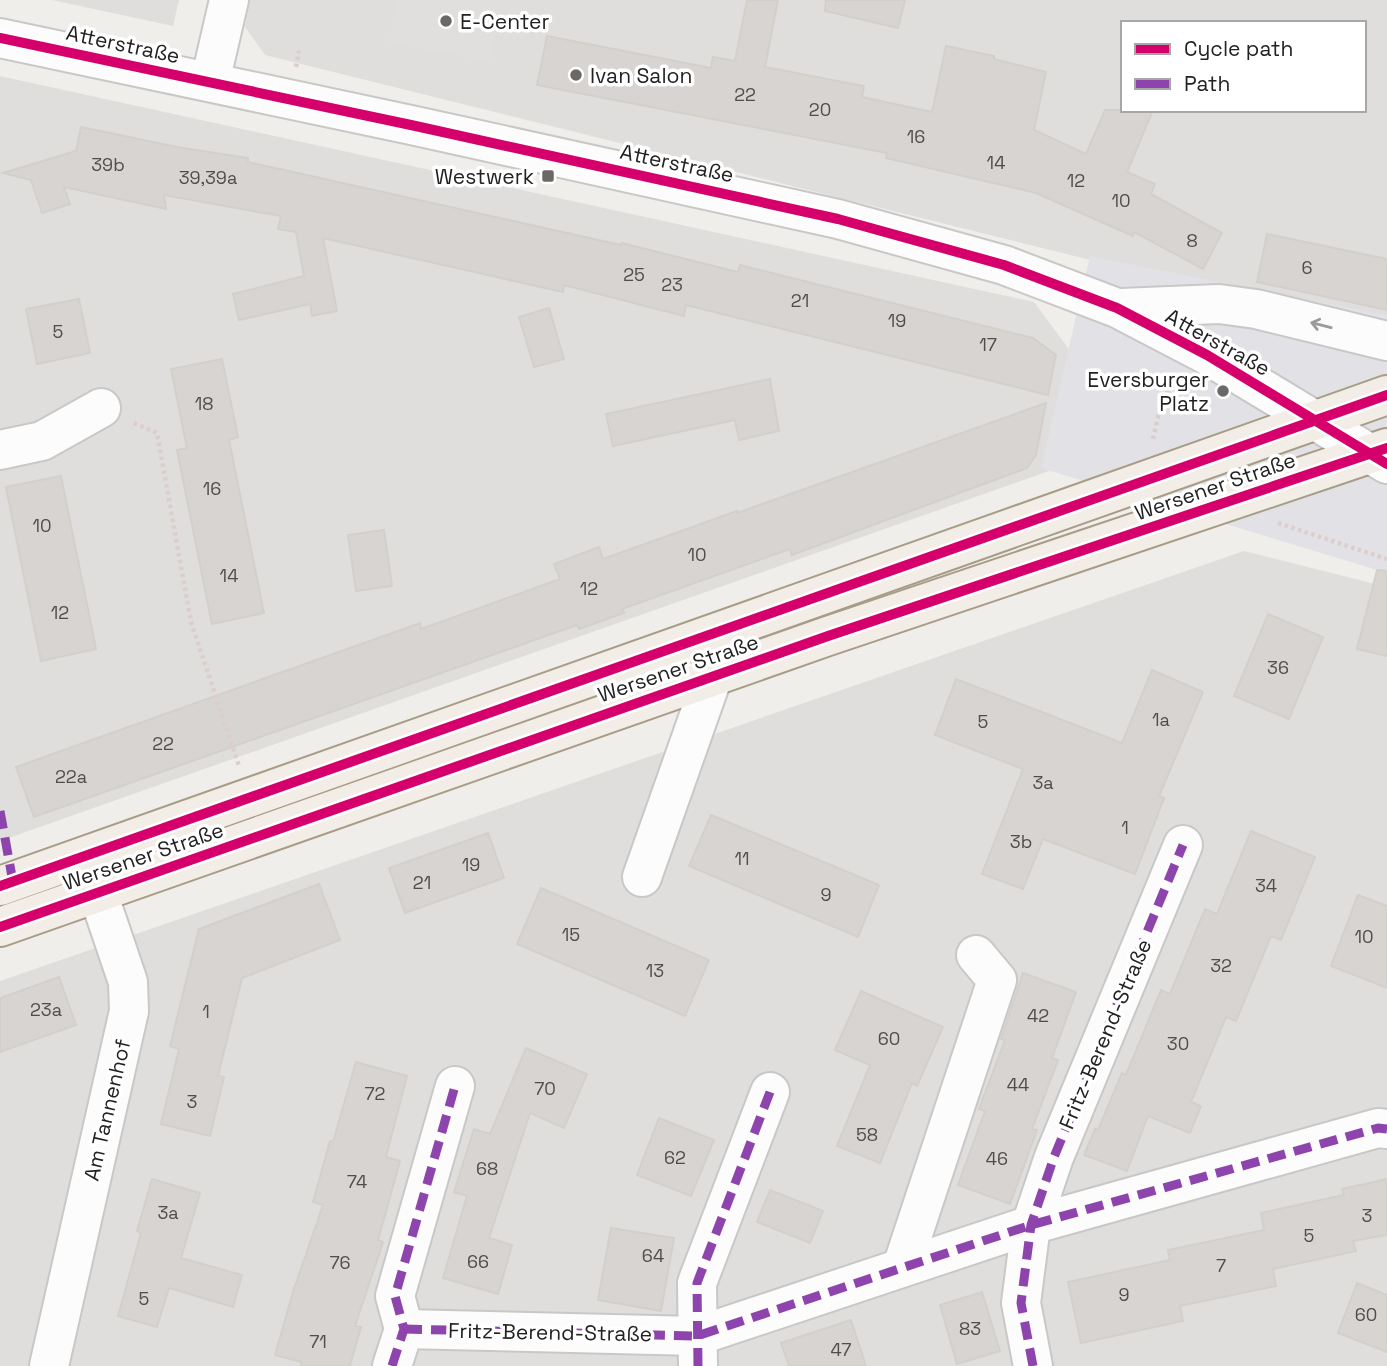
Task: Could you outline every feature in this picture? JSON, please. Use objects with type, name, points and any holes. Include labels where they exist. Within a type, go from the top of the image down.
[{"type":"main road","name":"Wersener Straße","points":[[0,886],[1387,395]]},
{"type":"main road","name":"Wersener Straße","points":[[0,927],[713,676],[1382,456]]},
{"type":"street","points":[[210,82],[229,0]]},
{"type":"street","name":"Atterstraße","points":[[0,38],[838,219],[1004,265],[1117,308],[1207,355],[1314,420]]},
{"type":"street","points":[[1117,308],[1219,304],[1256,309],[1387,341]]},
{"type":"street","points":[[0,450],[42,441],[101,408]]},
{"type":"street","points":[[1314,420],[1382,456]]},
{"type":"street","points":[[642,877],[713,676]]},
{"type":"street","name":"Fritz-Berend-Straße","points":[[1031,1225],[1054,1157],[1184,845]]},
{"type":"street","name":"Am Tannenhof","points":[[49,1366],[130,1011],[128,982],[86,856]]},
{"type":"street","points":[[902,1268],[997,980],[976,955]]},
{"type":"street","points":[[392,1366],[404,1329],[395,1296],[455,1086]]},
{"type":"street","points":[[697,1351],[697,1283],[770,1092]]},
{"type":"street","name":"Fritz-Berend-Straße","points":[[404,1329],[697,1351],[902,1268],[1031,1225],[1378,1128],[1387,1129]]},
{"type":"street","points":[[1031,1225],[1021,1303],[1033,1366]]},
{"type":"path","points":[[101,408],[157,433],[191,622],[250,799]]},
{"type":"shaded area","points":[[52,0],[179,0],[173,26]]},
{"type":"shaded area","points":[[250,0],[1387,0],[1387,320],[1155,276],[265,55],[245,27]]},
{"type":"shaded area","name":"E-Center","points":[[397,0],[502,0],[490,61],[389,43]]},
{"type":"shaded area","points":[[0,76],[1034,302],[1077,360],[1049,471],[0,841]]},
{"type":"shaded area","name":"Eversburger Platz","points":[[1090,256],[1387,315],[1387,573],[1041,468]]},
{"type":"shaded area","points":[[1244,551],[1387,587],[1387,1366],[0,1366],[0,981]]},
{"type":"building","points":[[747,0],[778,0],[765,67],[864,86],[862,97],[932,112],[946,46],[994,56],[994,59],[1046,72],[1034,130],[1086,154],[1105,110],[1152,112],[1127,172],[1155,184],[1151,194],[1222,233],[1203,269],[1134,232],[1133,236],[1036,193],[886,158],[887,153],[537,85],[547,36],[711,68],[713,57],[735,61]]},
{"type":"building","points":[[826,0],[905,0],[898,28],[825,11]]},
{"type":"building","points":[[81,127],[177,147],[248,158],[248,162],[621,245],[622,243],[738,272],[740,265],[1033,338],[1056,355],[1048,395],[686,305],[684,316],[564,285],[563,292],[323,238],[337,311],[312,316],[310,304],[239,320],[233,294],[304,276],[296,232],[278,229],[281,216],[164,195],[166,209],[64,187],[70,204],[42,213],[31,180],[3,173],[76,151]]},
{"type":"building","points":[[1267,234],[1387,259],[1387,310],[1257,282]]},
{"type":"building","points":[[79,299],[90,353],[37,364],[26,309]]},
{"type":"building","points":[[549,308],[564,359],[534,367],[519,317]]},
{"type":"building","points":[[222,359],[238,437],[229,440],[264,613],[212,624],[177,450],[187,448],[171,369]]},
{"type":"building","points":[[770,379],[779,431],[739,440],[735,420],[613,446],[606,414]]},
{"type":"building","points":[[1046,403],[1036,455],[1027,468],[792,555],[790,549],[622,609],[624,613],[579,629],[577,625],[34,817],[16,767],[420,623],[421,629],[560,579],[554,564],[599,547],[603,559]]},
{"type":"building","points":[[61,476],[96,649],[41,661],[6,487]]},
{"type":"building","points":[[384,530],[392,586],[356,591],[348,535]]},
{"type":"building","points":[[1377,570],[1387,571],[1387,656],[1357,649]]},
{"type":"building","points":[[1268,614],[1323,637],[1289,719],[1234,696]]},
{"type":"building","points":[[1152,670],[1203,692],[1159,796],[1164,798],[1135,874],[1043,839],[1023,889],[982,874],[1023,769],[935,735],[956,679],[1122,743]]},
{"type":"building","points":[[711,815],[879,885],[858,937],[689,866]]},
{"type":"building","points":[[1251,831],[1315,857],[1281,940],[1271,936],[1236,1021],[1226,1017],[1191,1102],[1201,1106],[1190,1133],[1148,1116],[1127,1171],[1084,1155],[1095,1129],[1098,1130],[1122,1073],[1126,1075],[1161,990],[1170,994],[1205,909],[1217,914]]},
{"type":"building","points":[[488,833],[504,878],[405,913],[389,868]]},
{"type":"building","points":[[319,884],[340,940],[242,978],[218,1076],[224,1077],[210,1136],[161,1124],[179,1049],[170,1046],[199,929]]},
{"type":"building","points":[[541,888],[709,960],[685,1016],[517,944]]},
{"type":"building","points":[[1358,895],[1387,906],[1387,988],[1331,966]]},
{"type":"building","points":[[1023,973],[1076,992],[1052,1058],[1058,1060],[1032,1129],[1037,1130],[1010,1204],[958,1185],[985,1111],[979,1109],[1005,1040],[1001,1039]]},
{"type":"building","points":[[59,977],[76,1025],[0,1052],[0,998]]},
{"type":"building","points":[[861,991],[943,1027],[917,1086],[912,1083],[880,1163],[837,1146],[870,1065],[835,1050]]},
{"type":"building","points":[[526,1048],[587,1074],[564,1128],[530,1113],[489,1238],[512,1245],[498,1294],[443,1278],[467,1196],[454,1192],[474,1129],[490,1134]]},
{"type":"building","points":[[356,1062],[407,1076],[386,1157],[400,1161],[378,1240],[383,1242],[355,1326],[361,1327],[350,1366],[301,1366],[302,1362],[275,1355],[323,1205],[313,1202]]},
{"type":"building","points":[[659,1118],[714,1140],[691,1196],[637,1175]]},
{"type":"building","points":[[152,1179],[200,1193],[181,1258],[242,1275],[233,1307],[169,1288],[157,1327],[118,1316],[141,1233],[137,1231]]},
{"type":"building","points":[[1387,1179],[1387,1235],[1353,1241],[1356,1251],[1273,1269],[1276,1286],[1180,1306],[1183,1321],[1081,1343],[1068,1282],[1170,1260],[1168,1250],[1264,1230],[1261,1213],[1344,1195],[1342,1189]]},
{"type":"building","points":[[770,1190],[823,1211],[810,1243],[757,1222]]},
{"type":"building","points":[[611,1228],[674,1238],[661,1311],[598,1300]]},
{"type":"building","points":[[1357,1283],[1387,1295],[1387,1352],[1338,1333]]},
{"type":"building","points":[[982,1292],[1000,1351],[957,1364],[940,1305]]},
{"type":"building","points":[[851,1320],[866,1366],[789,1366],[781,1343]]},
{"type":"marked path","points":[[0,811],[13,882]]},
{"type":"marked path","points":[[1033,1366],[1021,1303],[1031,1225],[1054,1157],[1183,845]]},
{"type":"marked path","points":[[392,1366],[404,1329],[395,1296],[455,1086]]},
{"type":"marked path","points":[[698,1366],[697,1283],[770,1092]]},
{"type":"marked path","points":[[404,1329],[697,1336],[1031,1225],[1378,1128],[1387,1129]]},
{"type":"cycle path","points":[[0,38],[838,219],[1004,265],[1117,308],[1207,355],[1387,464]]},
{"type":"cycle path","points":[[0,886],[1387,395]]},
{"type":"cycle path","points":[[0,927],[828,636],[1387,448]]},
{"type":"place","name":"E-Center","points":[[446,21]]},
{"type":"place","name":"Ivan Salon","points":[[576,75]]},
{"type":"place","name":"Westwerk","points":[[548,176]]},
{"type":"place","name":"Eversburger Platz","points":[[1223,391]]}]
